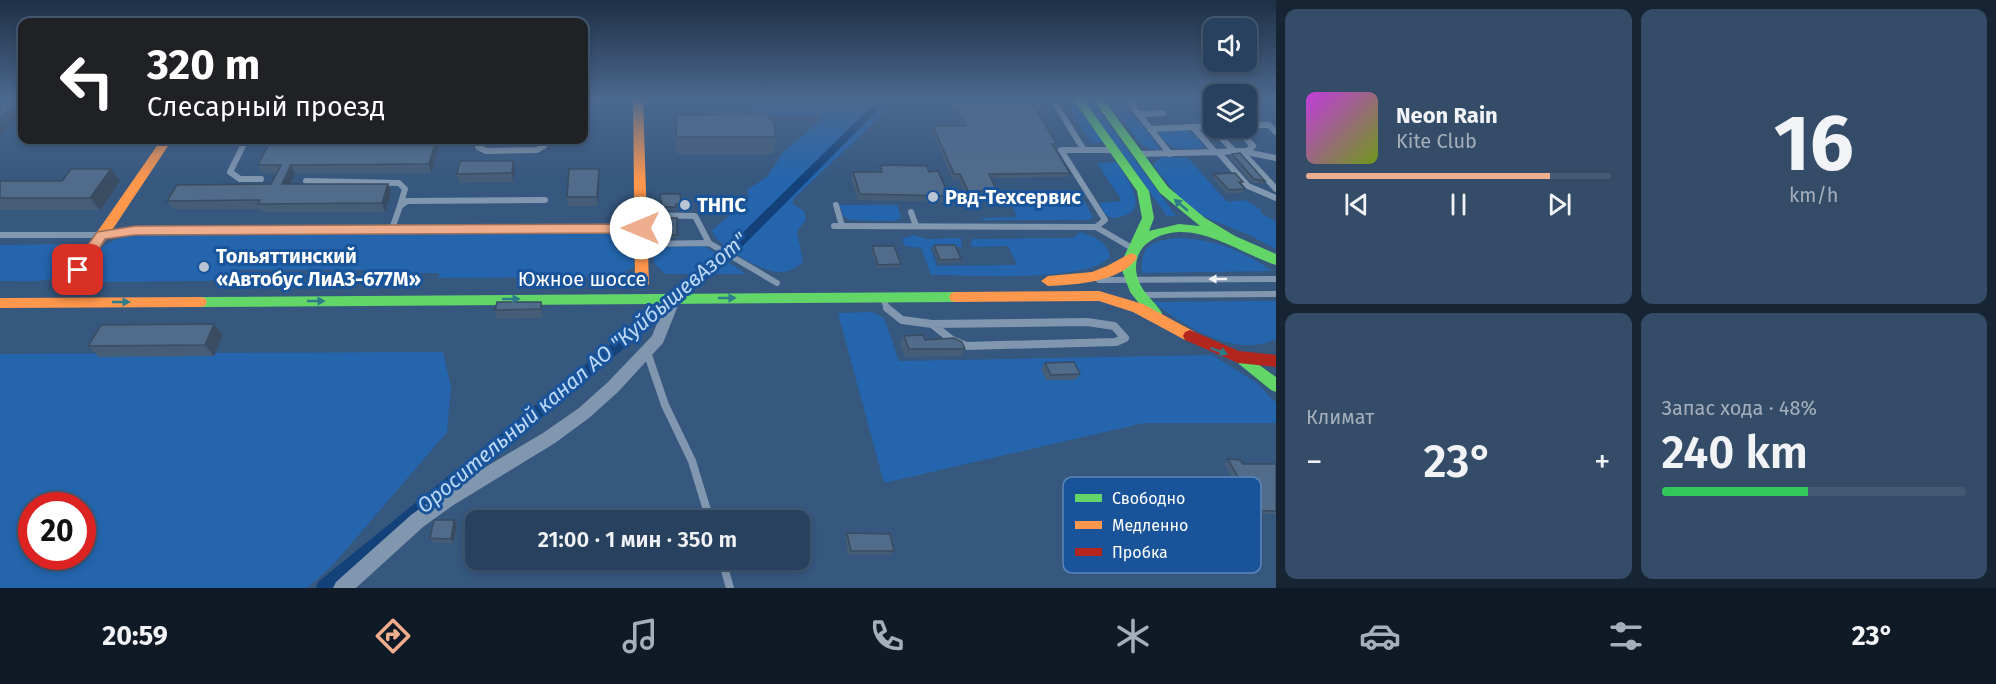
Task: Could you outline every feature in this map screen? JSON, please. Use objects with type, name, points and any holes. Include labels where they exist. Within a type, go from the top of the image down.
[{"type":"main road","points":[[639,126],[641,284]]},
{"type":"main road","points":[[1037,281],[1073,280],[1106,275],[1120,268],[1134,250],[1149,222],[1148,202],[1143,190],[1097,126]]},
{"type":"main road","points":[[1118,126],[1164,190],[1183,208],[1235,241],[1276,260]]},
{"type":"main road","points":[[67,288],[163,144]]},
{"type":"main road","points":[[1134,250],[1159,231],[1175,229],[1192,229],[1235,241]]},
{"type":"main road","name":"Южное шоссе","points":[[1134,250],[1129,269],[1132,280],[1160,319]]},
{"type":"main road","points":[[754,283],[782,283]]},
{"type":"main road","name":"Южное шоссе","points":[[0,303],[1099,296],[1133,305],[1199,343],[1244,360],[1276,361]]},
{"type":"main road","points":[[1244,360],[1276,386]]},
{"type":"street","points":[[347,586],[417,521],[446,500],[549,438],[584,413],[647,352],[665,325],[674,298]]},
{"type":"lane","points":[[1069,126],[1084,150]]},
{"type":"lane","points":[[1148,126],[1170,154]]},
{"type":"lane","points":[[1150,129],[1203,126]]},
{"type":"lane","points":[[1193,127],[1248,186],[1276,198]]},
{"type":"lane","points":[[1224,138],[1276,189]]},
{"type":"lane","points":[[1138,154],[1247,151],[1253,146],[1246,138]]},
{"type":"lane","points":[[244,144],[230,172],[232,177],[261,179]]},
{"type":"lane","points":[[478,144],[478,147],[482,150],[509,151],[537,150],[545,144]]},
{"type":"lane","points":[[1096,227],[1105,220],[1061,150],[1114,150]]},
{"type":"lane","points":[[1237,151],[1276,158]]},
{"type":"lane","points":[[306,181],[394,181],[403,186],[405,189],[392,229]]},
{"type":"lane","points":[[400,206],[412,200],[545,200]]},
{"type":"lane","points":[[836,205],[838,226],[1096,227],[1134,250]]},
{"type":"lane","points":[[911,212],[916,226]]},
{"type":"lane","points":[[0,235],[101,235],[135,231],[392,229],[641,222],[695,216],[709,243]]},
{"type":"lane","points":[[641,244],[709,243],[782,283]]},
{"type":"lane","points":[[1073,280],[1276,279]]},
{"type":"lane","points":[[1099,296],[1276,294]]},
{"type":"lane","points":[[882,297],[888,313],[915,324],[1087,322],[1114,326],[1125,338],[1116,342],[966,346],[952,340],[932,324]]},
{"type":"lane","points":[[647,352],[665,405],[692,461],[707,510]]},
{"type":"lane","points":[[725,570],[730,588]]},
{"type":"shaded area","points":[[813,126],[870,126],[793,199],[793,204],[804,211],[806,220],[797,231],[803,262],[782,272],[764,269],[742,258],[722,244],[712,230],[749,200],[747,190],[767,177],[784,151]]},
{"type":"shaded area","points":[[1081,126],[1092,126],[1103,142],[1092,143]]},
{"type":"shaded area","points":[[1103,126],[1110,126],[1176,216],[1167,216]]},
{"type":"shaded area","points":[[1128,126],[1143,126],[1160,149],[1151,149],[1137,140]]},
{"type":"shaded area","points":[[1184,130],[1196,136],[1183,138],[1197,137],[1204,147],[1184,149],[1172,146],[1163,139],[1159,133],[1168,131],[1171,135],[1173,134],[1170,131]]},
{"type":"shaded area","points":[[1161,157],[1188,158],[1227,202],[1245,200],[1276,222],[1276,249],[1249,235],[1190,211],[1153,165]]},
{"type":"shaded area","points":[[1116,162],[1132,187],[1136,204],[1133,211],[1125,216],[1112,218],[1105,214],[1099,203],[1122,201],[1097,163]]},
{"type":"shaded area","points":[[1010,202],[1085,202],[1093,217],[1089,220],[984,220],[979,218],[1017,217]]},
{"type":"shaded area","points":[[840,205],[897,205],[901,217],[896,221],[850,220],[843,216]]},
{"type":"shaded area","points":[[622,231],[633,238],[634,267],[615,277],[439,278],[439,273],[382,274],[371,270],[237,270],[222,279],[208,281],[97,282],[90,268],[93,258],[104,246],[114,240],[132,235]]},
{"type":"shaded area","points":[[1080,232],[1095,238],[1107,247],[1110,257],[1097,265],[1078,271],[1026,276],[931,275],[921,248],[905,246],[902,239],[914,235],[926,239],[961,238],[962,247],[930,247],[937,266],[1017,265],[1008,246],[971,247],[972,239],[1073,238]]},
{"type":"shaded area","points":[[1176,238],[1202,240],[1227,247],[1250,257],[1272,271],[1142,273],[1143,257],[1149,246]]},
{"type":"shaded area","points":[[76,244],[86,249],[75,266],[66,273],[48,280],[0,281],[0,245]]},
{"type":"shaded area","points":[[705,246],[746,274],[665,274],[654,263],[654,257],[667,247]]},
{"type":"shaded area","points":[[1276,301],[1276,339],[1260,344],[1244,345],[1227,342],[1195,330],[1153,302]]},
{"type":"shaded area","points":[[872,312],[884,318],[899,361],[1212,355],[1257,383],[1276,403],[1276,423],[1144,423],[884,483],[838,313]]},
{"type":"shaded area","points":[[443,352],[451,387],[447,432],[332,566],[307,588],[0,588],[0,354]]},
{"type":"building","points":[[676,126],[774,126],[776,137],[676,137]]},
{"type":"building","points":[[933,126],[1046,126],[1057,144],[1052,144],[1070,173],[989,174],[997,191],[968,191],[960,174],[954,174]]},
{"type":"building","points":[[269,144],[435,144],[429,164],[291,165],[282,184],[388,184],[382,203],[258,204],[260,200],[167,201],[177,185],[271,184],[281,165],[258,165]]},
{"type":"building","points":[[1240,153],[1265,181],[1254,179],[1232,154]]},
{"type":"building","points":[[460,161],[513,161],[512,173],[457,174]]},
{"type":"building","points":[[880,166],[927,166],[929,172],[938,171],[949,196],[860,194],[853,172],[882,172]]},
{"type":"building","points":[[71,169],[111,169],[90,198],[0,198],[0,181],[62,181]]},
{"type":"building","points":[[569,169],[599,169],[597,197],[567,197]]},
{"type":"building","points":[[1235,173],[1243,182],[1239,182],[1245,189],[1229,190],[1214,174]]},
{"type":"building","points":[[660,194],[680,194],[681,204],[676,204],[676,207],[662,207]]},
{"type":"building","points":[[663,218],[677,218],[677,235],[663,235]]},
{"type":"building","points":[[934,245],[955,245],[961,259],[940,260]]},
{"type":"building","points":[[872,246],[894,246],[901,264],[878,265]]},
{"type":"building","points":[[497,302],[541,302],[541,309],[495,310]]},
{"type":"building","points":[[214,324],[205,345],[88,346],[101,325]]},
{"type":"building","points":[[923,335],[925,340],[954,338],[962,342],[965,349],[909,349],[904,336]]},
{"type":"building","points":[[1074,362],[1080,374],[1051,375],[1045,363]]},
{"type":"building","points":[[1228,459],[1240,460],[1243,464],[1276,464],[1276,511],[1261,511],[1261,477],[1238,477]]},
{"type":"building","points":[[434,520],[454,520],[451,539],[430,538]]},
{"type":"building","points":[[847,533],[890,534],[894,551],[851,551]]},
{"type":"waterway","name":"Оросительный канал АО \"КуйбышевАзот\"","points":[[324,588],[721,261],[856,126]]},
{"type":"traffic: fast","points":[[1097,126],[1143,191],[1148,218],[1138,244]]},
{"type":"traffic: fast","points":[[1118,126],[1164,190],[1201,221],[1230,238]]},
{"type":"traffic: fast","points":[[1155,313],[1135,288],[1129,270],[1134,250],[1148,237],[1168,230],[1201,231],[1234,240],[1276,260]]},
{"type":"traffic: fast","points":[[200,302],[956,297]]},
{"type":"traffic: fast","points":[[1244,360],[1276,386]]},
{"type":"traffic: slow","points":[[639,126],[642,284]]},
{"type":"traffic: slow","points":[[66,288],[163,144]]},
{"type":"traffic: slow","points":[[1048,281],[1092,277],[1112,270],[1131,258]]},
{"type":"traffic: slow","points":[[956,297],[1099,296],[1138,308],[1190,336]]},
{"type":"traffic: slow","points":[[0,303],[200,302]]},
{"type":"traffic: jam","points":[[1190,336],[1238,357],[1276,361]]},
{"type":"place","name":"Рвд-Техсервис","points":[[933,197]]},
{"type":"place","name":"ТНПС","points":[[685,205]]},
{"type":"place","name":"Тольяттинский «Автобус ЛиАЗ-677М»","points":[[204,267]]},
{"type":"route","points":[[78,270],[101,235],[135,231],[641,228]]}]
